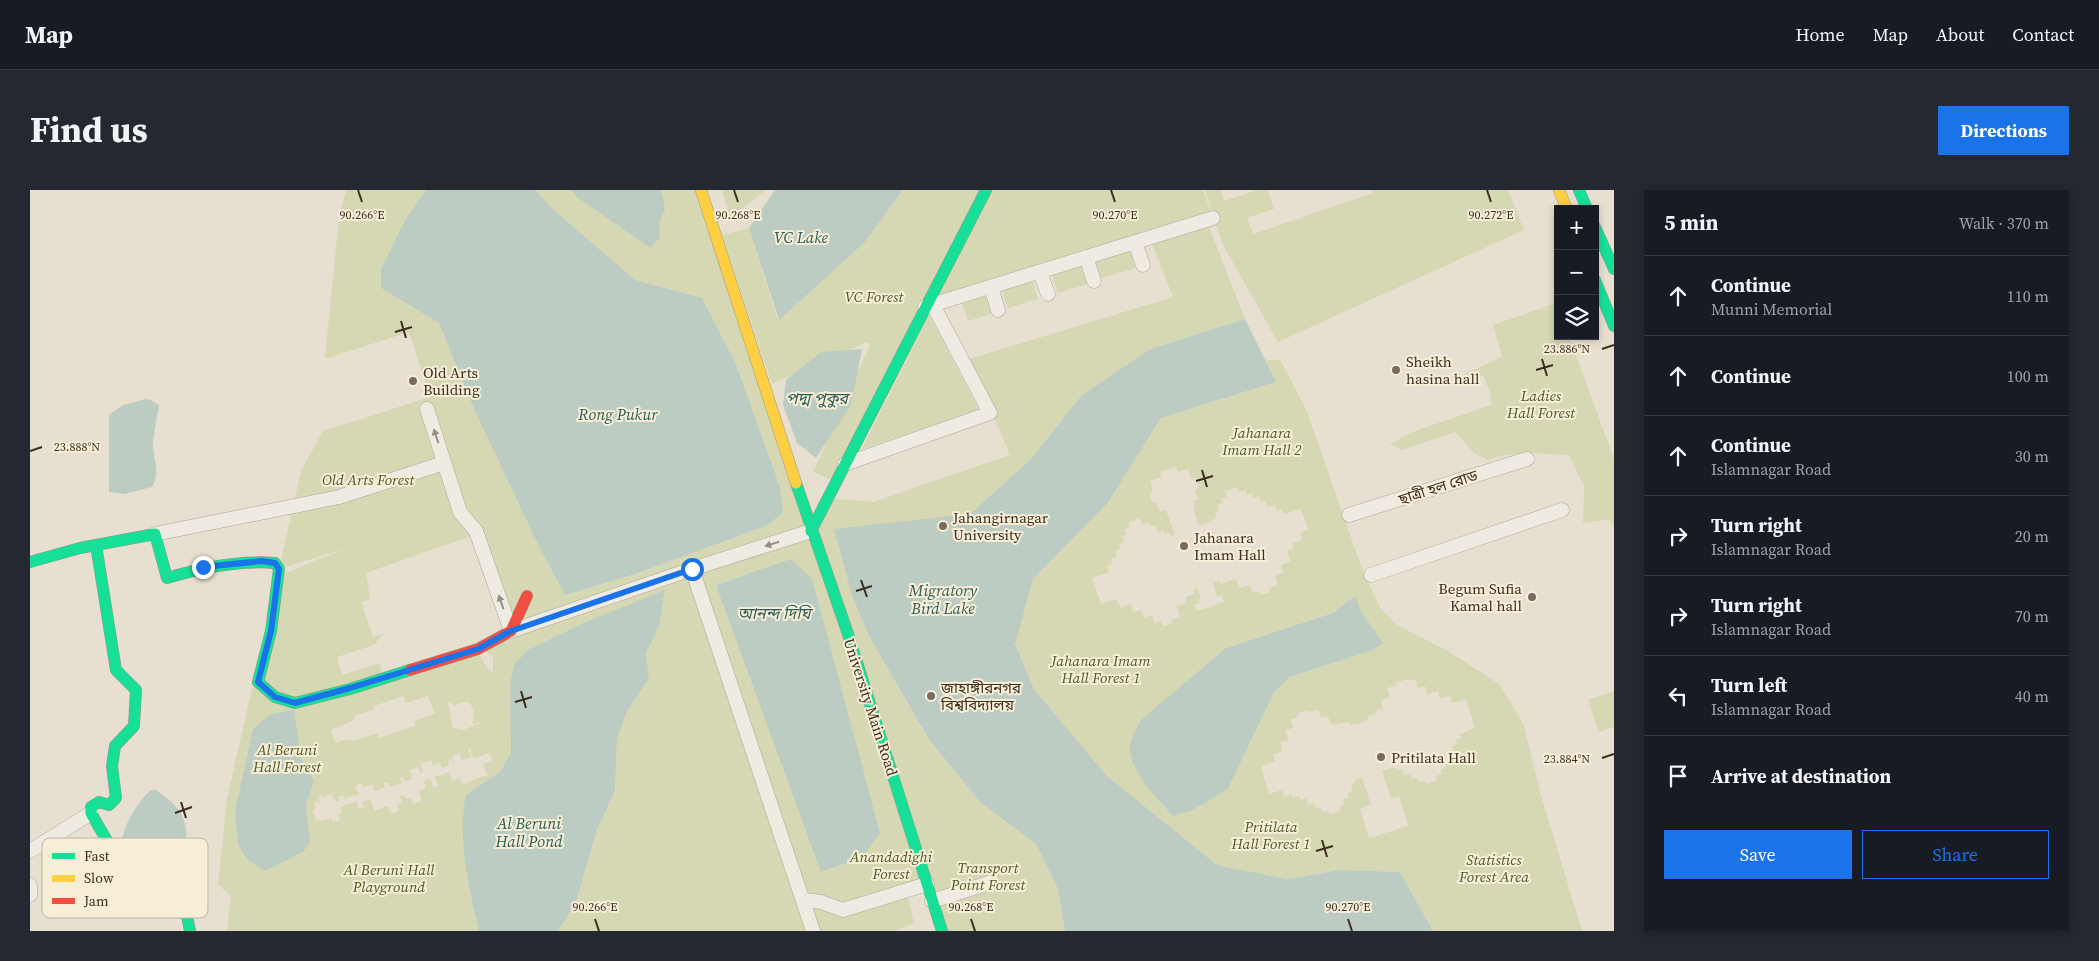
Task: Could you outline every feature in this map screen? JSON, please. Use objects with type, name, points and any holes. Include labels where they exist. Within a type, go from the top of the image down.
[{"type":"main road","name":"University Main Road","points":[[700,190],[811,531],[850,640],[942,931]]},
{"type":"main road","points":[[811,531],[929,306],[986,190]]},
{"type":"main road","points":[[1559,190],[1565,205]]},
{"type":"main road","points":[[1579,190],[1585,205]]},
{"type":"main road","points":[[1599,236],[1614,269]]},
{"type":"main road","points":[[1599,290],[1614,326]]},
{"type":"main road","points":[[30,562],[96,545],[155,534],[167,578],[203,567],[262,561],[275,563],[279,569],[271,631],[258,682],[275,697],[295,703],[478,649],[511,631],[527,596]]},
{"type":"main road","points":[[96,545],[116,670],[136,690],[134,726],[115,746],[112,766],[116,798],[109,805],[99,802],[91,807],[91,813],[105,838]]},
{"type":"main road","points":[[187,918],[190,931]]},
{"type":"street","points":[[845,464],[990,413],[929,306],[1213,218]]},
{"type":"street","points":[[1135,242],[1142,265]]},
{"type":"street","points":[[1086,257],[1094,281]]},
{"type":"street","points":[[1040,272],[1048,294]]},
{"type":"street","points":[[991,287],[998,310]]},
{"type":"street","points":[[427,409],[460,512],[476,531],[511,631],[710,563],[811,531]]},
{"type":"street","name":"ছাত্রী হল রোড","points":[[1349,515],[1527,459]]},
{"type":"street","points":[[155,534],[339,498],[444,463]]},
{"type":"street","points":[[1371,575],[1562,510]]},
{"type":"street","points":[[692,569],[813,931]]},
{"type":"street","points":[[51,838],[91,813]]},
{"type":"street","points":[[30,851],[42,844]]},
{"type":"street","points":[[932,901],[992,882]]},
{"type":"street","points":[[803,900],[836,906],[843,910],[927,884]]},
{"type":"street","points":[[30,885],[30,895]]},
{"type":"green space","points":[[346,190],[426,190],[405,220],[381,269],[381,288],[439,323],[474,409],[565,595],[635,574],[766,526],[783,513],[780,487],[736,364],[702,298],[635,280],[554,210],[535,190],[701,190],[811,531],[828,498],[873,502],[1010,455],[969,359],[1173,297],[1151,241],[1208,224],[1245,319],[1150,349],[1081,396],[1031,459],[970,514],[853,598],[870,638],[929,741],[980,802],[1036,844],[1058,889],[1065,931],[948,931],[927,884],[843,910],[803,900],[813,931],[558,931],[576,902],[597,830],[615,792],[617,739],[627,711],[649,678],[646,653],[659,626],[665,590],[514,664],[510,684],[511,752],[501,771],[466,795],[485,931],[227,931],[231,896],[218,885],[227,799],[252,688],[258,682],[283,574],[344,549],[279,569],[301,471],[323,431],[430,397],[409,332],[325,359],[339,218]],"holes":[[[471,536],[511,631],[482,648],[493,657],[493,673],[486,666],[478,649],[383,678],[380,663],[342,675],[337,657],[374,645],[383,634],[373,637],[361,602],[370,599],[366,573]],[[738,578],[860,858],[822,872],[716,584]],[[403,696],[406,703],[428,696],[435,713],[414,721],[415,726],[379,738],[377,733],[354,741],[349,739],[335,743],[331,730],[355,720],[354,716],[375,709],[374,706]],[[451,702],[454,706],[462,702],[469,702],[474,710],[473,724],[486,721],[463,730],[453,728],[448,703]],[[470,749],[474,759],[489,753],[492,761],[483,764],[487,775],[463,784],[460,778],[452,781],[449,772],[435,777],[438,786],[434,788],[430,778],[424,781],[426,788],[419,791],[422,801],[413,804],[411,798],[406,799],[405,795],[400,796],[402,803],[397,805],[399,811],[391,814],[388,806],[374,811],[370,799],[362,802],[364,807],[359,809],[356,801],[340,807],[342,813],[338,815],[340,820],[333,822],[331,818],[321,821],[320,819],[316,820],[313,810],[316,809],[314,803],[320,801],[318,796],[322,795],[323,798],[332,794],[336,802],[340,801],[338,797],[343,795],[345,799],[359,794],[355,786],[361,783],[363,788],[373,784],[375,791],[385,787],[384,783],[388,782],[390,787],[402,783],[400,778],[402,776],[405,781],[412,779],[409,770],[418,767],[420,773],[424,772],[420,764],[431,760],[433,765],[440,762],[442,768],[449,766],[448,761],[451,759],[455,764],[452,756],[459,753],[462,760],[471,757],[468,750]]]},
{"type":"green space","points":[[722,190],[766,190],[730,219]]},
{"type":"green space","name":"VC Forest","points":[[903,190],[980,190],[832,480],[813,472],[870,345],[867,342],[772,384],[722,235],[749,228],[778,320],[864,243]]},
{"type":"green space","points":[[986,190],[1203,190],[1213,218],[925,307]]},
{"type":"green space","points":[[1205,190],[1221,190],[1224,201],[1257,190],[1268,190],[1274,209],[1247,218],[1253,234],[1373,193],[1372,190],[1508,190],[1524,230],[1278,342],[1222,243]]},
{"type":"green space","points":[[1130,248],[1135,268],[1100,279],[1093,259]]},
{"type":"green space","points":[[1082,263],[1088,284],[1058,293],[1051,272]]},
{"type":"green space","points":[[1032,280],[1038,299],[1008,308],[1001,289]]},
{"type":"green space","points":[[985,294],[991,314],[968,321],[961,301]]},
{"type":"green space","name":"Ladies Hall Forest","points":[[1554,304],[1554,340],[1570,340],[1614,459],[1614,527],[1609,519],[1583,523],[1584,486],[1569,455],[1517,454],[1488,460],[1474,453],[1455,432],[1402,450],[1390,444],[1415,431],[1491,405],[1490,392],[1483,375],[1467,379],[1464,374],[1502,357],[1493,325]]},
{"type":"green space","points":[[929,315],[979,410],[862,449]]},
{"type":"green space","points":[[1265,360],[1280,360],[1306,409],[1362,569],[1380,608],[1397,625],[1448,651],[1499,684],[1523,723],[1540,792],[1582,931],[1433,931],[1400,872],[1340,870],[1287,879],[1217,865],[1107,776],[1034,689],[1015,644],[1033,579],[1107,504],[1161,418],[1276,382]],"holes":[[[1176,466],[1178,472],[1188,469],[1191,479],[1196,478],[1199,488],[1195,490],[1198,499],[1193,501],[1195,507],[1193,508],[1199,526],[1216,518],[1215,513],[1219,511],[1217,505],[1223,503],[1221,498],[1227,497],[1225,491],[1237,487],[1239,492],[1246,490],[1247,495],[1252,493],[1253,498],[1259,496],[1261,502],[1266,501],[1268,507],[1275,505],[1277,510],[1282,509],[1284,514],[1301,509],[1308,530],[1300,533],[1302,540],[1292,543],[1294,549],[1287,551],[1291,561],[1281,565],[1283,573],[1275,576],[1278,585],[1269,588],[1270,592],[1261,595],[1259,591],[1253,593],[1250,585],[1239,588],[1236,579],[1221,584],[1220,580],[1213,582],[1217,596],[1222,595],[1224,602],[1197,611],[1194,604],[1199,603],[1198,599],[1201,598],[1197,588],[1193,590],[1194,594],[1185,597],[1187,603],[1177,606],[1180,617],[1171,620],[1172,624],[1163,626],[1161,621],[1155,623],[1152,615],[1144,618],[1141,610],[1133,612],[1131,604],[1120,607],[1117,599],[1101,604],[1092,578],[1109,572],[1107,566],[1112,564],[1111,559],[1117,557],[1115,551],[1120,549],[1119,544],[1124,542],[1122,536],[1127,534],[1125,529],[1130,527],[1129,522],[1140,518],[1142,524],[1148,522],[1150,526],[1155,525],[1158,532],[1163,530],[1165,534],[1175,535],[1166,510],[1160,512],[1156,502],[1152,503],[1149,493],[1153,492],[1150,481],[1161,477],[1160,472]],[[1356,598],[1361,611],[1382,643],[1372,650],[1290,677],[1274,692],[1228,789],[1193,810],[1173,816],[1160,803],[1226,648],[1333,613],[1349,600]],[[1407,679],[1408,681],[1415,679],[1418,688],[1425,686],[1427,694],[1438,691],[1440,699],[1450,696],[1452,703],[1466,699],[1475,728],[1460,734],[1461,738],[1456,740],[1457,744],[1452,746],[1453,751],[1449,753],[1451,760],[1445,762],[1446,768],[1441,769],[1442,774],[1436,776],[1437,781],[1426,784],[1425,781],[1419,782],[1417,778],[1412,779],[1410,774],[1404,775],[1402,769],[1396,770],[1395,767],[1382,771],[1391,799],[1399,796],[1408,826],[1369,838],[1360,809],[1371,805],[1362,777],[1351,784],[1353,791],[1347,793],[1349,798],[1343,800],[1344,805],[1339,807],[1340,811],[1330,814],[1328,811],[1323,812],[1321,807],[1316,809],[1314,803],[1308,805],[1306,798],[1301,800],[1299,796],[1293,798],[1291,794],[1284,796],[1282,790],[1269,794],[1261,766],[1275,761],[1273,754],[1283,751],[1280,742],[1288,740],[1285,730],[1293,728],[1291,719],[1298,717],[1297,713],[1318,710],[1321,718],[1328,716],[1331,725],[1349,722],[1351,725],[1356,723],[1356,725],[1368,720],[1367,716],[1375,714],[1375,711],[1383,709],[1381,700],[1390,697],[1387,688],[1396,686],[1396,683]]]},
{"type":"green space","points":[[1614,691],[1614,727],[1599,732],[1588,700]]},
{"type":"green space","points":[[908,896],[914,924],[892,931],[818,931],[811,906],[847,914]]},
{"type":"water","name":"Rong Pukur","points":[[426,190],[535,190],[554,210],[635,280],[702,298],[736,364],[780,487],[783,513],[766,526],[635,574],[565,595],[539,546],[474,409],[439,323],[381,288],[381,269],[405,220]]},
{"type":"water","points":[[571,190],[661,190],[665,209],[659,223],[660,237],[651,248],[578,198]]},
{"type":"water","name":"VC Lake","points":[[775,190],[903,190],[864,243],[779,320],[749,228]]},
{"type":"water","name":"Migratory Bird Lake","points":[[1245,319],[1276,382],[1161,418],[1107,504],[1033,579],[1015,644],[1034,689],[1107,776],[1217,865],[1287,879],[1340,870],[1400,872],[1433,931],[1065,931],[1058,889],[1036,844],[980,802],[929,740],[870,638],[853,598],[834,529],[970,514],[1031,459],[1081,396],[1150,349]]},
{"type":"water","name":"পদ্ম পুকুর","points":[[862,349],[851,405],[816,458],[797,443],[783,405],[786,380],[821,352]]},
{"type":"water","points":[[146,399],[159,405],[153,444],[156,471],[155,482],[152,487],[124,494],[109,492],[109,415],[123,405]]},
{"type":"water","name":"আনন্দ দিঘি","points":[[791,559],[812,579],[880,833],[861,858],[821,872],[716,585]]},
{"type":"water","name":"Al Beruni Hall Pond","points":[[665,590],[659,626],[646,653],[649,678],[627,711],[617,739],[615,791],[597,830],[576,902],[558,931],[479,931],[465,863],[463,829],[466,795],[501,771],[511,752],[510,684],[514,664],[528,650],[586,622]]},
{"type":"water","points":[[1356,597],[1361,611],[1383,643],[1373,650],[1290,677],[1274,692],[1228,789],[1193,810],[1173,816],[1146,785],[1132,758],[1131,741],[1141,720],[1226,648],[1333,613],[1349,600]]},
{"type":"water","points":[[294,710],[301,758],[314,781],[306,804],[310,842],[303,852],[265,871],[247,859],[238,845],[235,812],[253,729],[271,714]]},
{"type":"water","points":[[151,790],[156,790],[177,808],[183,818],[186,838],[122,838],[131,815]]},
{"type":"traffic: fast","points":[[811,531],[986,190]]},
{"type":"traffic: fast","points":[[1579,190],[1585,205]]},
{"type":"traffic: fast","points":[[1599,236],[1614,269]]},
{"type":"traffic: fast","points":[[1599,290],[1614,326]]},
{"type":"traffic: fast","points":[[796,483],[848,634],[942,931]]},
{"type":"traffic: fast","points":[[30,562],[80,548],[155,534],[167,578],[221,565],[261,562],[275,563],[279,569],[271,631],[258,682],[275,697],[295,703],[350,689],[410,670]]},
{"type":"traffic: fast","points":[[96,545],[116,670],[136,690],[134,726],[115,746],[112,766],[116,798],[109,805],[99,802],[91,807],[91,813],[105,838]]},
{"type":"traffic: fast","points":[[187,918],[190,931]]},
{"type":"traffic: slow","points":[[701,190],[796,483]]},
{"type":"traffic: slow","points":[[1559,190],[1565,205]]},
{"type":"traffic: jam","points":[[410,670],[478,649],[511,631],[527,596]]},
{"type":"place","name":"Sheikh hasina hall","points":[[1396,370]]},
{"type":"place","name":"Old Arts Building","points":[[413,381]]},
{"type":"place","name":"Jahangirnagar University","points":[[943,526]]},
{"type":"place","name":"Jahanara Imam Hall","points":[[1184,546]]},
{"type":"place","name":"Begum Sufia Kamal hall","points":[[1532,597]]},
{"type":"place","name":"জাহাঙ্গীরনগর বিশ্ববিদ্যালয়","points":[[931,696]]},
{"type":"place","name":"Pritilata Hall","points":[[1381,757]]},
{"type":"route","points":[[203,567],[262,561],[275,563],[279,569],[271,631],[258,682],[275,697],[295,703],[478,649],[511,631],[692,569]]},
{"type":"park label","name":"Jahanara Imam Hall 2","points":[[1262,440]]},
{"type":"park label","name":"Old Arts Forest","points":[[368,479]]},
{"type":"park label","name":"Jahanara Imam Hall Forest 1","points":[[1101,668]]},
{"type":"park label","name":"Al Beruni Hall Forest","points":[[287,758]]},
{"type":"park label","name":"Pritilata Hall Forest 1","points":[[1271,834]]},
{"type":"park label","name":"Anandadighi Forest","points":[[891,864]]},
{"type":"park label","name":"Statistics Forest Area","points":[[1494,868]]},
{"type":"park label","name":"Transport Point Forest","points":[[988,876]]},
{"type":"park label","name":"Al Beruni Hall Playground","points":[[389,878]]}]
